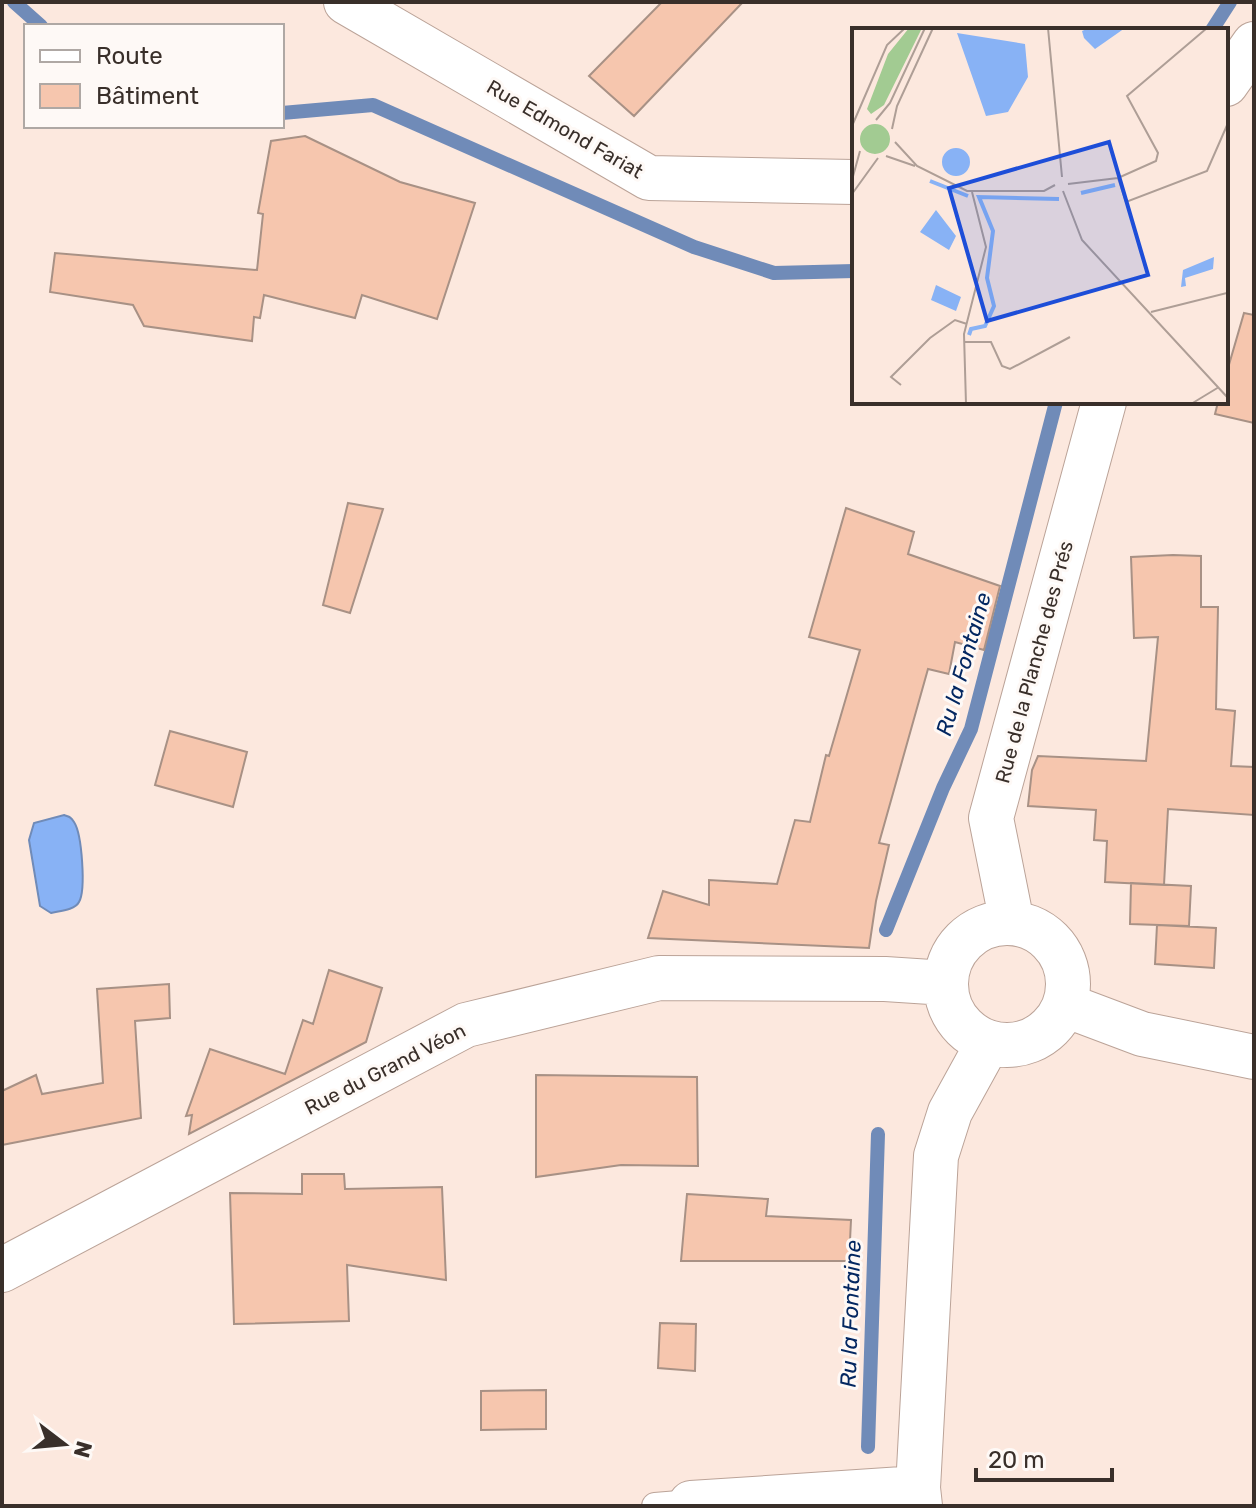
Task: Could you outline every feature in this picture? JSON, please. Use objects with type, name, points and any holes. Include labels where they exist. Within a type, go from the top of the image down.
[{"type":"street","name":"Rue Edmond Fariat","points":[[346,2],[649,178],[852,182]]},
{"type":"street","points":[[1228,81],[1254,44]]},
{"type":"street","name":"Rue de la Planche des Prés","points":[[1012,923],[991,818],[1103,404]]},
{"type":"street","points":[[1012,923],[1031,928],[1046,937],[1059,951],[1069,987],[1065,1005],[1056,1022],[1042,1035],[1026,1043],[1007,1046],[988,1043],[971,1034],[957,1020],[949,1003],[946,983],[950,964],[959,946],[974,933],[992,925],[1012,923]]},
{"type":"street","name":"Rue du Grand Véon","points":[[2,1270],[466,1025],[659,978],[885,979],[946,983]]},
{"type":"street","points":[[1065,1005],[1142,1034],[1254,1057]]},
{"type":"street","points":[[679,1505],[919,1497],[936,1156],[950,1112],[988,1043]]},
{"type":"water","points":[[64,815],[77,828],[83,875],[81,896],[74,907],[51,913],[40,906],[29,840],[34,823]]},
{"type":"building","points":[[662,2],[743,2],[634,116],[589,76]]},
{"type":"building","points":[[305,136],[400,182],[475,203],[437,319],[362,295],[355,318],[264,295],[260,318],[254,317],[252,341],[144,326],[133,305],[50,292],[55,253],[257,270],[263,214],[258,213],[271,141]]},
{"type":"building","points":[[1244,313],[1254,315],[1254,423],[1215,414],[1218,404],[1228,404],[1228,368]]},
{"type":"building","points":[[348,503],[383,509],[350,613],[323,605]]},
{"type":"building","points":[[846,508],[914,532],[908,554],[1000,586],[984,650],[955,642],[949,674],[928,669],[879,843],[889,845],[869,948],[648,938],[663,891],[709,905],[709,880],[777,884],[795,820],[810,822],[826,755],[829,756],[860,650],[809,637]]},
{"type":"building","points":[[1201,556],[1201,607],[1218,607],[1216,709],[1235,711],[1231,766],[1254,767],[1254,815],[1168,809],[1164,885],[1105,882],[1107,841],[1094,840],[1096,810],[1028,806],[1032,770],[1038,756],[1146,761],[1158,637],[1134,638],[1131,557]]},
{"type":"building","points":[[170,731],[247,752],[233,807],[155,785]]},
{"type":"building","points":[[1131,883],[1191,886],[1189,926],[1130,924]]},
{"type":"building","points":[[1157,925],[1216,928],[1214,968],[1155,964]]},
{"type":"building","points":[[329,970],[382,988],[366,1042],[189,1134],[192,1115],[186,1116],[210,1049],[285,1074],[303,1020],[313,1024]]},
{"type":"building","points":[[169,984],[170,1018],[135,1021],[141,1118],[2,1145],[2,1091],[36,1075],[42,1094],[103,1083],[97,989]]},
{"type":"building","points":[[536,1075],[697,1077],[698,1166],[621,1165],[536,1177]]},
{"type":"building","points":[[302,1174],[344,1174],[345,1189],[442,1187],[446,1280],[347,1265],[349,1321],[234,1324],[230,1193],[302,1194]]},
{"type":"building","points":[[687,1194],[768,1199],[766,1216],[851,1220],[849,1261],[681,1261]]},
{"type":"building","points":[[660,1323],[696,1324],[695,1371],[658,1368]]},
{"type":"building","points":[[546,1390],[546,1429],[481,1430],[481,1391]]},
{"type":"waterway","points":[[14,2],[39,24]]},
{"type":"waterway","name":"Ru la Fontaine","points":[[1213,28],[1230,2]]},
{"type":"waterway","points":[[284,113],[373,105],[694,247],[774,273],[852,271]]},
{"type":"waterway","name":"Ru la Fontaine","points":[[886,930],[943,788],[971,729],[1055,404]]},
{"type":"waterway","name":"Ru la Fontaine","points":[[868,1447],[878,1134]]}]
